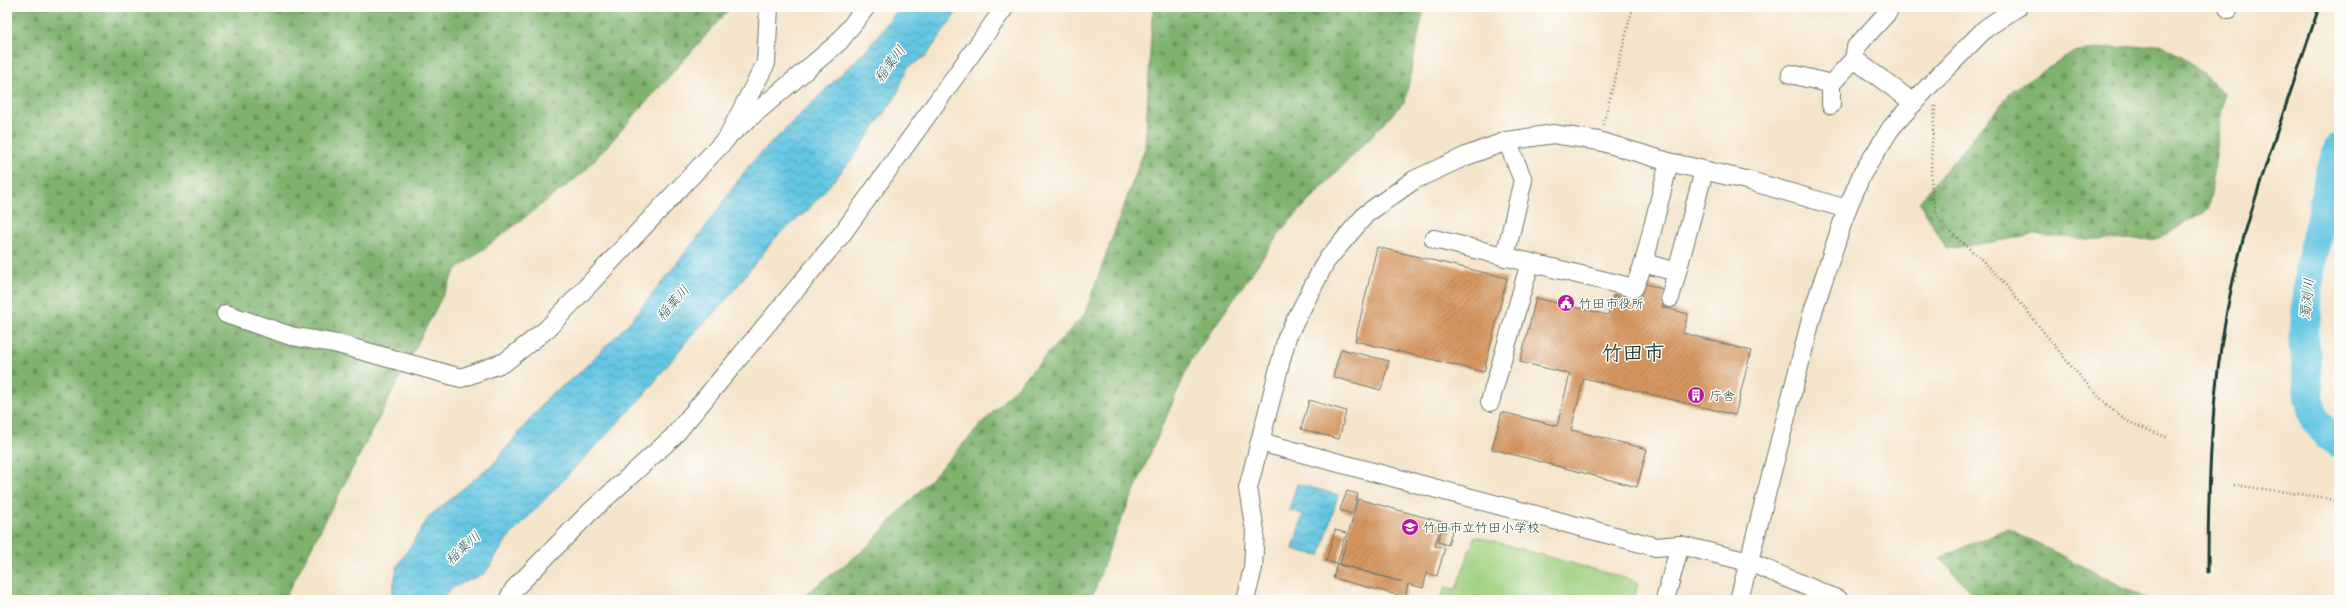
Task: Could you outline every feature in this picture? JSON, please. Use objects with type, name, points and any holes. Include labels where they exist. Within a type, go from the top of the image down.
[{"type":"street","points":[[727,138],[766,63],[769,7]]},
{"type":"street","points":[[226,314],[291,336],[338,344],[461,378],[505,362],[547,329],[727,138],[839,42],[866,7]]},
{"type":"street","points":[[508,600],[514,589],[590,512],[673,437],[842,234],[1005,7]]},
{"type":"street","points":[[1739,600],[1814,308],[1847,209],[1862,174],[1891,128],[1926,89],[1986,28],[2018,7]]},
{"type":"street","points":[[1831,105],[1830,84],[1854,59],[1856,47],[1888,12]]},
{"type":"street","points":[[1854,59],[1914,103]]},
{"type":"street","points":[[1791,74],[1830,84]]},
{"type":"street","points":[[1245,600],[1253,568],[1255,530],[1248,488],[1287,337],[1326,261],[1366,214],[1414,180],[1466,156],[1507,141],[1552,134],[1598,141],[1669,162],[1750,181],[1847,209]]},
{"type":"street","points":[[1505,257],[1523,180],[1507,141]]},
{"type":"street","points":[[1434,239],[1634,288],[1644,263],[1669,162]]},
{"type":"street","points":[[1670,298],[1704,171]]},
{"type":"street","points":[[1490,402],[1530,263]]},
{"type":"street","points":[[1644,263],[1676,272]]},
{"type":"street","points":[[1260,442],[1656,548],[1680,545],[1749,562],[1840,600]]},
{"type":"street","points":[[1665,600],[1680,545]]},
{"type":"path","points":[[1598,141],[1633,7]]},
{"type":"path","points":[[1926,89],[1935,102],[1932,168],[1934,198],[1938,218],[1989,267],[2025,308],[2077,374],[2120,417],[2168,438]]},
{"type":"path","points":[[2234,485],[2321,497],[2339,502]]},
{"type":"green space","points":[[7,7],[731,7],[583,173],[456,270],[284,600],[7,600]]},
{"type":"green space","points":[[1155,7],[1424,7],[1405,101],[1284,227],[1191,360],[1111,544],[1091,600],[798,600],[864,550],[1084,315],[1145,148],[1152,17]]},
{"type":"green space","points":[[2161,44],[2188,61],[2224,93],[2209,208],[2159,239],[2101,240],[2035,235],[1947,249],[1919,202],[2013,90],[2076,51]]},
{"type":"green space","points":[[2008,528],[2149,600],[1978,600],[1940,558]]},
{"type":"green space","points":[[1475,536],[1638,582],[1634,600],[1441,600],[1445,587],[1456,589]]},
{"type":"water","name":"稲葉川","points":[[900,7],[960,7],[927,55],[907,68],[896,96],[853,158],[807,211],[775,238],[722,305],[689,338],[644,395],[507,539],[485,573],[452,588],[440,600],[391,600],[397,567],[429,517],[495,462],[551,394],[574,378],[629,323],[704,229],[750,164],[869,47]]},
{"type":"water","points":[[1297,484],[1338,495],[1320,556],[1293,549],[1303,514],[1289,510]]},
{"type":"building","points":[[1377,247],[1507,278],[1484,372],[1355,341]]},
{"type":"building","name":"庁舎","points":[[1643,283],[1666,290],[1662,307],[1688,314],[1683,333],[1751,351],[1735,415],[1584,378],[1571,430],[1647,449],[1637,487],[1492,449],[1502,412],[1557,426],[1570,374],[1520,362],[1536,298],[1608,315],[1614,295],[1639,301]]},
{"type":"building","points":[[1341,349],[1389,361],[1381,390],[1333,377]]},
{"type":"building","points":[[1309,400],[1346,411],[1339,439],[1301,429]]},
{"type":"building","points":[[1347,491],[1358,494],[1352,514],[1340,510]]},
{"type":"building","points":[[1358,499],[1442,522],[1435,546],[1445,548],[1437,576],[1427,573],[1423,588],[1408,584],[1405,597],[1333,578],[1337,564],[1402,582],[1340,564]]},
{"type":"building","points":[[1443,525],[1453,528],[1448,545],[1438,542]]},
{"type":"building","points":[[1335,530],[1346,533],[1337,564],[1326,561]]},
{"type":"waterway","name":"濁渕川","points":[[2339,147],[2332,167],[2311,263],[2304,336],[2309,396],[2314,418],[2328,436],[2339,443]]},
{"type":"railway","points":[[2208,572],[2209,488],[2214,405],[2225,322],[2233,281],[2243,240],[2261,181],[2319,7]]},
{"type":"place","name":"竹田市役所","points":[[1566,303]]},
{"type":"place","name":"庁舎","points":[[1696,395]]},
{"type":"place","name":"竹田市立竹田小学校","points":[[1410,527]]},
{"type":"district","name":"竹田市","points":[[1633,352]]}]
